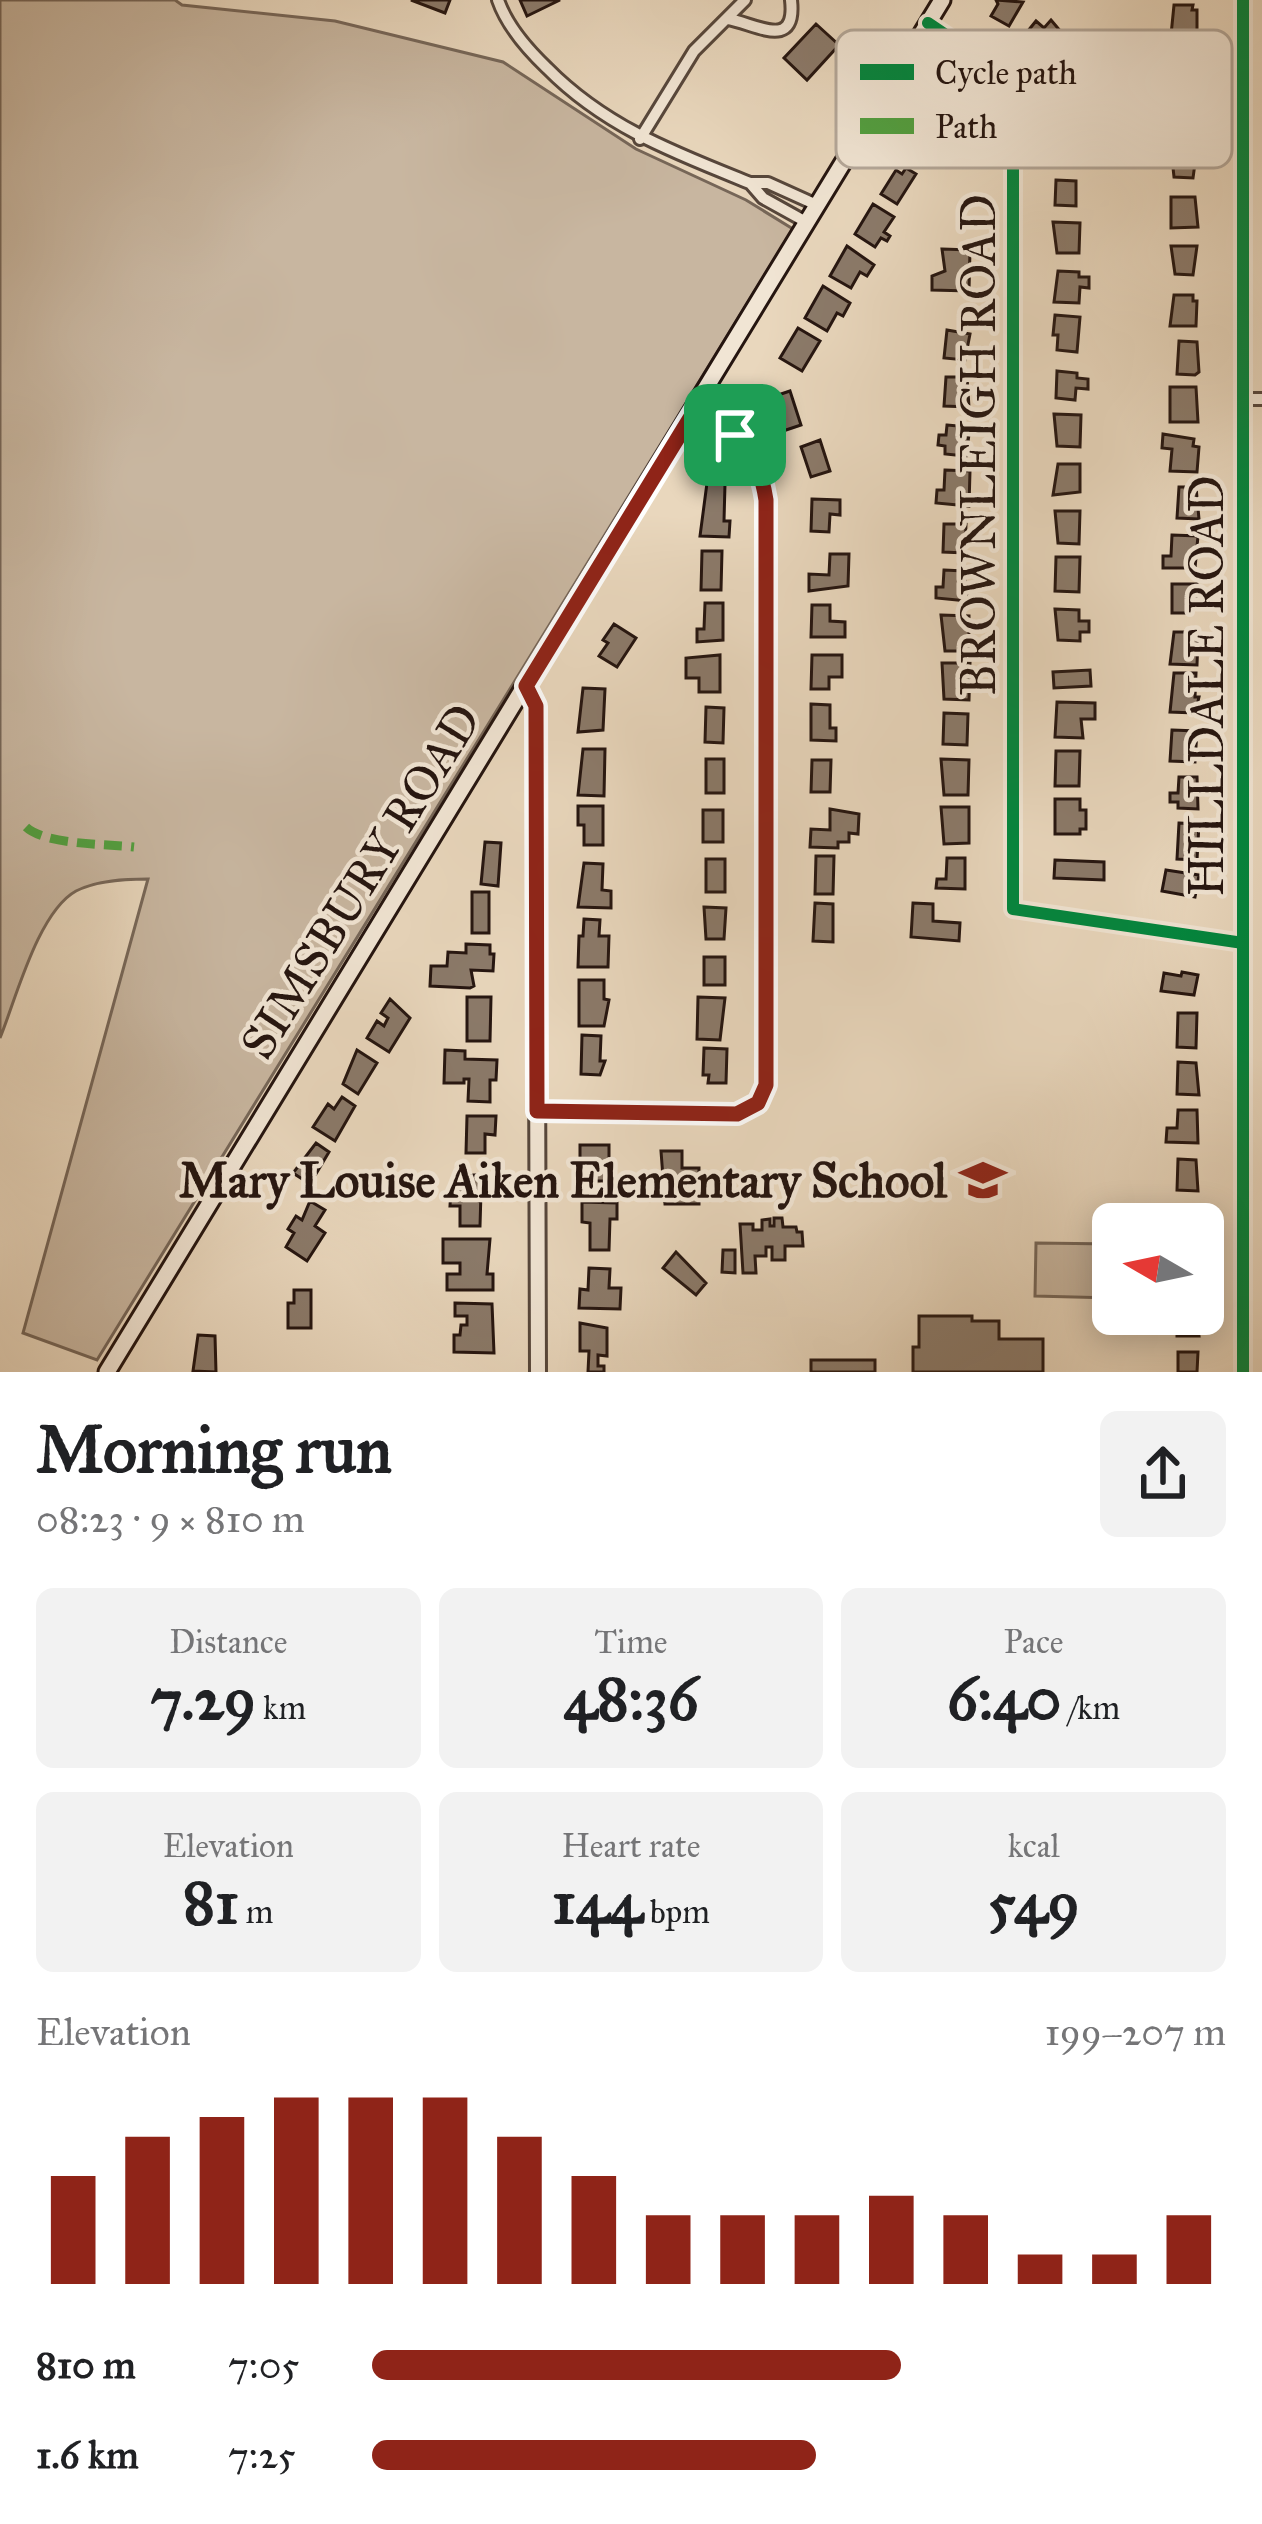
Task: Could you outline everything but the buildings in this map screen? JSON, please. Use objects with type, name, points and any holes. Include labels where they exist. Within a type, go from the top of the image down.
[{"type":"main road","name":"SIMSBURY ROAD","points":[[924,30],[942,0]]},
{"type":"main road","name":"SIMSBURY ROAD","points":[[107,1372],[841,168]]},
{"type":"street","points":[[498,0],[531,52],[576,98],[640,139],[750,183],[768,183],[818,206]]},
{"type":"street","points":[[640,139],[694,51],[745,0]]},
{"type":"street","points":[[727,19],[768,33],[780,31],[788,22],[791,0]]},
{"type":"street","name":"HILLDALE ROAD","points":[[1243,0],[1244,1372]]},
{"type":"street","name":"BROWNLEIGH ROAD","points":[[928,23],[938,30]]},
{"type":"street","name":"BROWNLEIGH ROAD","points":[[1013,168],[1013,910],[1243,943]]},
{"type":"street","points":[[750,183],[763,198],[808,223]]},
{"type":"street","points":[[1241,399],[1262,399]]},
{"type":"street","points":[[537,1111],[737,1114],[758,1103],[767,1076],[766,500],[758,462],[748,447],[695,410]]},
{"type":"street","points":[[526,686],[536,706],[538,1372]]},
{"type":"street","points":[[1244,1026],[1258,1029]]},
{"type":"shaded area","points":[[0,0],[175,0],[182,5],[335,21],[503,62],[636,149],[746,200],[793,229],[97,1360],[23,1333],[148,879],[93,884],[62,902],[39,936],[0,1038]]},
{"type":"shaded area","points":[[1036,1243],[1092,1244],[1092,1297],[1035,1296]]},
{"type":"marked path","points":[[26,827],[61,840],[134,847]]},
{"type":"cycle path","points":[[1243,0],[1243,1372]]},
{"type":"cycle path","points":[[928,23],[938,30]]},
{"type":"cycle path","points":[[1013,168],[1013,909],[1243,943]]},
{"type":"place","name":"Mary Louise Aiken Elementary School","points":[[983,1180]]},
{"type":"route","points":[[695,410],[735,435],[758,462],[766,500],[764,1096],[746,1113],[737,1114],[537,1111],[536,706],[526,686],[695,410]]}]
